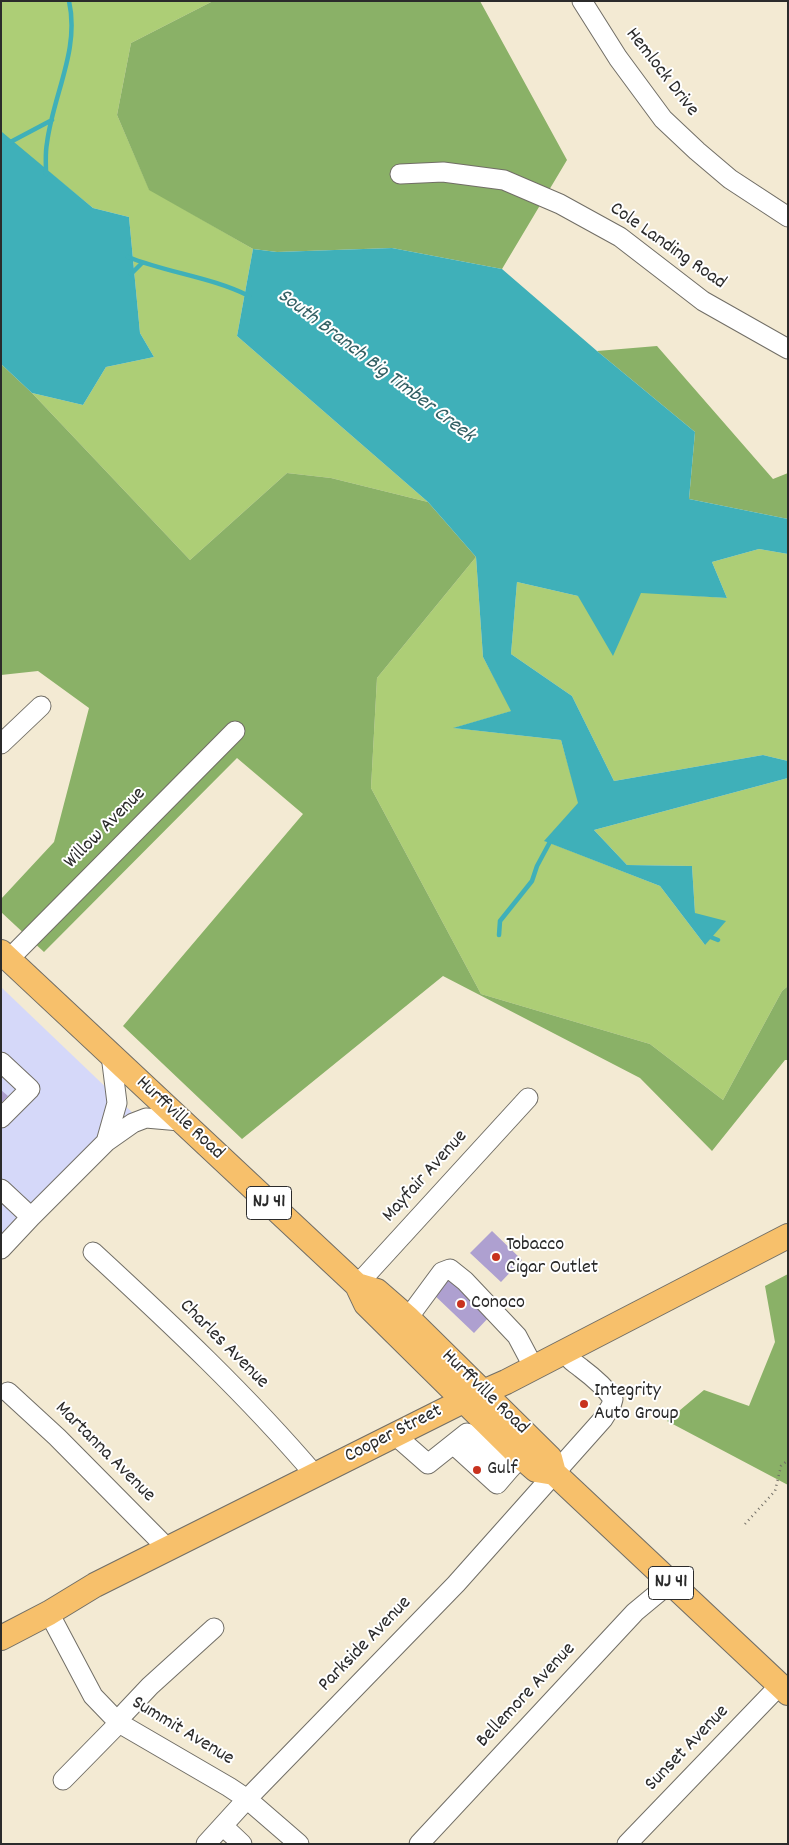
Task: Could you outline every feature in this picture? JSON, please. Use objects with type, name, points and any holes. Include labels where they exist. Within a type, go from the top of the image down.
[{"type":"main road","name":"Hurffville Road","points":[[5,955],[357,1285],[366,1304],[550,1458],[554,1474]]},
{"type":"main road","name":"Cooper Street","points":[[1,1638],[49,1613],[95,1585],[167,1548],[534,1368],[788,1236]]},
{"type":"main road","name":"Hurffville Road","points":[[357,1285],[377,1291],[408,1318],[474,1396],[515,1463],[554,1474],[784,1689]]},
{"type":"street","name":"Hemlock Drive","points":[[582,1],[618,58],[663,119],[730,179],[788,217]]},
{"type":"street","name":"Cole Landing Road","points":[[400,174],[443,172],[504,180],[560,204],[620,236],[703,301],[788,349]]},
{"type":"street","points":[[1,744],[41,706]]},
{"type":"street","name":"Willow Avenue","points":[[5,955],[235,731]]},
{"type":"street","points":[[106,1142],[116,1103],[111,1056]]},
{"type":"street","points":[[1,1062],[30,1089],[1,1118]]},
{"type":"street","name":"Mayfair Avenue","points":[[357,1285],[528,1098]]},
{"type":"street","points":[[1,1248],[106,1142],[133,1123],[146,1118],[180,1121]]},
{"type":"street","points":[[1,1189],[31,1217]]},
{"type":"street","name":"Charles Avenue","points":[[93,1252],[151,1305],[276,1429],[315,1475]]},
{"type":"street","points":[[408,1318],[442,1272],[450,1269],[465,1281],[517,1336],[534,1368]]},
{"type":"street","name":"Parkside Avenue","points":[[206,1844],[456,1584],[603,1419],[613,1399],[606,1390],[580,1367],[569,1361],[565,1352]]},
{"type":"street","name":"Martanna Avenue","points":[[8,1392],[57,1437],[167,1548]]},
{"type":"street","points":[[395,1435],[428,1464],[467,1433],[515,1463]]},
{"type":"street","name":"Bellemore Avenue","points":[[420,1844],[636,1612],[670,1583]]},
{"type":"street","name":"Summit Avenue","points":[[49,1613],[93,1696],[118,1722],[229,1787],[299,1844]]},
{"type":"street","points":[[63,1780],[150,1686],[214,1628]]},
{"type":"street","name":"Sunset Avenue","points":[[627,1844],[784,1689]]},
{"type":"street","points":[[223,1826],[242,1844]]},
{"type":"path","points":[[745,1524],[775,1491],[781,1466],[788,1460]]},
{"type":"shaded area","points":[[1,987],[137,1117],[1,1252]]},
{"type":"green space","points":[[1,1],[213,1],[131,43],[117,115],[149,189],[253,249],[237,336],[428,502],[331,478],[287,473],[190,560],[32,393],[83,405],[106,367],[154,357],[140,333],[129,217],[93,208],[1,133]]},
{"type":"green space","points":[[213,1],[480,1],[567,160],[502,269],[392,248],[277,252],[253,249],[149,190],[117,115],[131,43]]},
{"type":"green space","points":[[657,346],[773,479],[788,473],[788,519],[689,499],[695,432],[597,351]]},
{"type":"green space","points":[[1,364],[32,393],[190,560],[287,473],[331,478],[428,502],[476,557],[377,678],[371,788],[481,994],[650,1044],[723,1100],[782,991],[788,986],[788,1060],[785,1060],[712,1151],[640,1078],[443,976],[242,1139],[123,1026],[303,814],[237,758],[44,952],[1,912],[1,899],[54,842],[89,708],[38,671],[1,675]]},
{"type":"green space","points":[[759,549],[788,554],[788,761],[763,755],[614,781],[572,696],[511,654],[517,582],[578,596],[641,592],[727,598],[712,562]]},
{"type":"green space","points":[[476,557],[483,657],[512,711],[454,728],[561,740],[579,803],[545,841],[660,886],[705,945],[695,913],[692,866],[627,865],[594,830],[788,778],[788,986],[782,991],[723,1100],[650,1044],[481,994],[371,788],[377,678]]},
{"type":"green space","points":[[788,1274],[788,1485],[667,1421],[704,1390],[749,1406],[775,1342],[765,1286]]},
{"type":"water","points":[[2,132],[93,208],[129,217],[140,333],[154,357],[106,367],[83,405],[32,393],[1,364]]},
{"type":"water","points":[[392,248],[502,269],[695,432],[689,499],[788,519],[788,554],[759,549],[712,562],[727,598],[641,593],[613,656],[578,596],[517,582],[511,654],[572,696],[614,781],[763,755],[788,761],[788,778],[594,830],[627,865],[692,866],[695,913],[726,921],[705,945],[660,886],[544,841],[578,803],[561,740],[453,728],[511,711],[483,657],[476,557],[428,502],[237,336],[253,249],[277,252]]},
{"type":"building","points":[[1,1090],[8,1096],[1,1103]]},
{"type":"building","name":"Tobacco Cigar Outlet","points":[[492,1231],[522,1260],[501,1282],[470,1253]]},
{"type":"building","name":"Conoco","points":[[447,1275],[490,1316],[474,1333],[431,1292]]},
{"type":"waterway","points":[[46,174],[46,151],[50,125],[71,37],[69,1]]},
{"type":"waterway","points":[[1,147],[52,120]]},
{"type":"waterway","name":"South Branch Big Timber Creek","points":[[128,257],[220,284],[249,296]]},
{"type":"waterway","name":"South Branch Big Timber Creek","points":[[131,274],[142,263]]},
{"type":"waterway","points":[[499,935],[500,921],[532,881],[537,866],[551,840]]},
{"type":"waterway","points":[[708,936],[718,940]]},
{"type":"place","name":"Tobacco Cigar Outlet","points":[[496,1257]]},
{"type":"place","name":"Conoco","points":[[461,1304]]},
{"type":"place","name":"Integrity Auto Group","points":[[584,1404]]},
{"type":"place","name":"Gulf","points":[[477,1470]]}]
